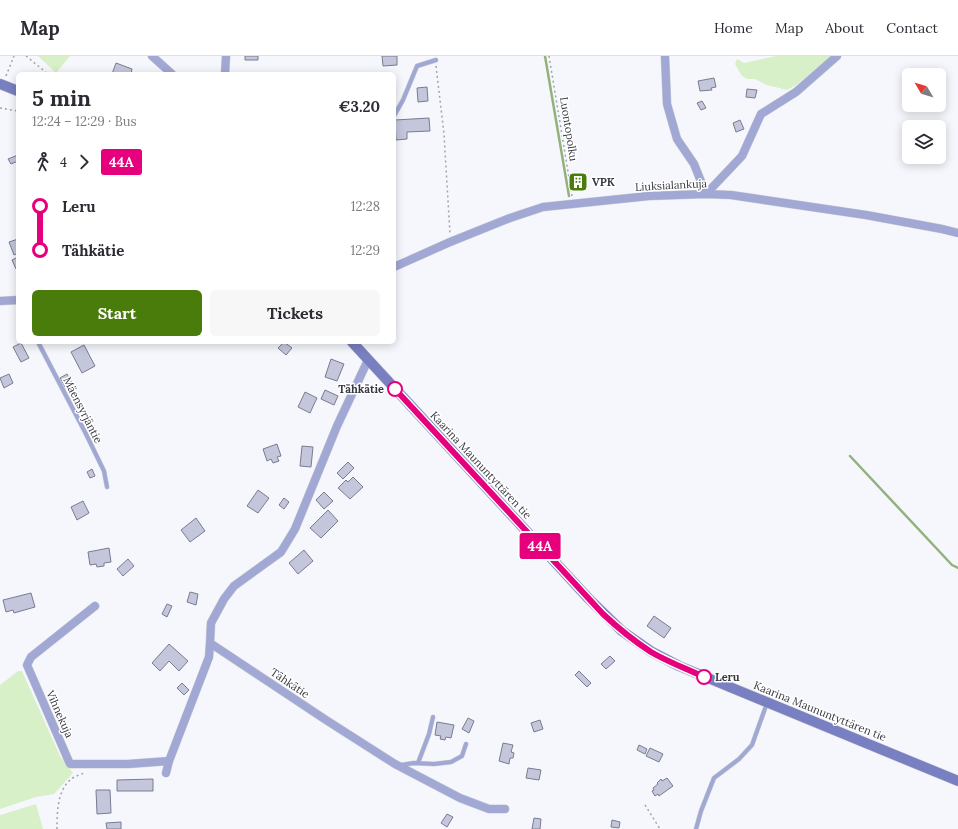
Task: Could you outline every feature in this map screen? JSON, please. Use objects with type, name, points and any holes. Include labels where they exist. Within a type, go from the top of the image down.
[{"type":"main road","points":[[3,81],[16,90]]},
{"type":"main road","name":"Kaarina Maununtyttären tie","points":[[354,344],[588,598],[622,631],[652,652],[678,666],[958,781]]},
{"type":"street","points":[[152,56],[170,72]]},
{"type":"street","points":[[225,72],[226,56]]},
{"type":"street","points":[[664,56],[667,104],[677,139],[694,164],[706,194],[742,156],[761,114],[796,92],[836,56]]},
{"type":"street","name":"Liuksialankuja","points":[[396,266],[450,242],[510,218],[544,207],[649,196],[706,194],[731,195],[866,215],[958,233]]},
{"type":"street","points":[[0,301],[16,301]]},
{"type":"street","points":[[166,773],[209,657],[211,623],[224,599],[234,586],[281,552],[295,529],[337,426],[368,360]]},
{"type":"street","name":"Vihnekuja","points":[[95,606],[31,657],[27,665],[70,764],[169,762]]},
{"type":"street","name":"Tähkätie","points":[[210,643],[326,720],[399,766],[460,798],[489,809],[505,809]]},
{"type":"lane","points":[[396,112],[403,100],[417,66],[436,60]]},
{"type":"lane","name":"Mäensyrjäntie","points":[[39,344],[104,471],[108,487]]},
{"type":"lane","points":[[696,829],[701,811],[714,778],[739,759],[752,745],[767,703]]},
{"type":"lane","points":[[418,763],[429,734],[433,717]]},
{"type":"lane","points":[[399,766],[418,763],[434,764],[452,762],[462,756],[466,744]]},
{"type":"path","points":[[3,81],[14,56]]},
{"type":"path","points":[[26,56],[46,72]]},
{"type":"path","name":"Luontopolku","points":[[549,56],[573,204]]},
{"type":"path","points":[[436,60],[444,134],[450,242]]},
{"type":"path","points":[[0,108],[16,111]]},
{"type":"path","points":[[57,829],[60,797],[63,787],[70,779],[89,771]]},
{"type":"path","points":[[646,805],[660,829]]},
{"type":"green space","points":[[38,56],[70,56],[57,72],[55,72]]},
{"type":"green space","points":[[776,56],[831,56],[796,85],[787,90],[767,85],[755,79],[747,79],[742,76],[735,64],[737,59],[744,63]]},
{"type":"green space","points":[[18,671],[22,671],[60,756],[73,773],[54,794],[36,797],[0,809],[0,685]]},
{"type":"green space","points":[[36,804],[43,829],[0,829],[0,815]]},
{"type":"building","points":[[245,56],[258,56],[258,60],[245,60]]},
{"type":"building","points":[[382,56],[397,56],[397,65],[383,66]]},
{"type":"building","points":[[116,63],[132,69],[131,72],[113,72]]},
{"type":"building","points":[[714,78],[716,87],[711,88],[712,90],[700,91],[698,81]]},
{"type":"building","points":[[427,87],[428,101],[418,102],[417,88]]},
{"type":"building","points":[[747,89],[757,90],[755,98],[746,97]]},
{"type":"building","points":[[702,101],[706,108],[701,110],[697,103]]},
{"type":"building","points":[[429,118],[430,131],[407,132],[407,139],[396,140],[396,120]]},
{"type":"building","points":[[740,120],[744,129],[736,132],[733,123]]},
{"type":"building","points":[[16,156],[16,162],[11,164],[8,159]]},
{"type":"building","name":"VPK","points":[[582,177],[583,185],[573,186],[572,179]]},
{"type":"building","points":[[16,240],[16,254],[14,255],[9,242]]},
{"type":"building","points":[[16,258],[16,269],[12,260]]},
{"type":"building","points":[[22,344],[29,358],[21,362],[13,347]]},
{"type":"building","points":[[282,344],[287,344],[292,348],[286,355],[278,348]]},
{"type":"building","points":[[84,345],[95,366],[82,373],[71,352]]},
{"type":"building","points":[[331,359],[344,364],[337,381],[325,377]]},
{"type":"building","points":[[9,374],[13,383],[4,388],[0,378]]},
{"type":"building","points":[[67,374],[72,383],[65,387],[60,378]]},
{"type":"building","points":[[325,390],[338,396],[334,405],[321,399]]},
{"type":"building","points":[[305,392],[317,398],[310,413],[298,407]]},
{"type":"building","points":[[277,444],[281,456],[277,457],[279,461],[273,463],[271,459],[267,461],[263,449]]},
{"type":"building","points":[[302,446],[313,447],[311,467],[300,466]]},
{"type":"building","points":[[348,462],[354,468],[343,479],[337,473]]},
{"type":"building","points":[[92,469],[95,476],[90,478],[87,472]]},
{"type":"building","points":[[353,477],[363,487],[350,499],[338,488],[346,480],[348,482]]},
{"type":"building","points":[[258,490],[269,498],[258,513],[247,506]]},
{"type":"building","points":[[324,492],[333,501],[324,509],[316,500]]},
{"type":"building","points":[[284,498],[289,502],[284,509],[279,505]]},
{"type":"building","points":[[83,501],[89,513],[77,520],[71,507]]},
{"type":"building","points":[[328,510],[338,521],[321,538],[310,528]]},
{"type":"building","points":[[196,518],[205,531],[190,542],[181,530]]},
{"type":"building","points":[[109,548],[111,562],[104,563],[104,566],[97,567],[96,564],[90,565],[88,552]]},
{"type":"building","points":[[304,550],[313,561],[298,574],[289,563]]},
{"type":"building","points":[[128,559],[134,566],[123,576],[117,569]]},
{"type":"building","points":[[190,592],[198,594],[196,605],[187,602]]},
{"type":"building","points":[[31,593],[35,607],[14,613],[13,610],[6,612],[3,600]]},
{"type":"building","points":[[167,604],[172,606],[167,617],[162,614]]},
{"type":"building","points":[[654,616],[671,628],[664,638],[647,626]]},
{"type":"building","points":[[169,644],[188,661],[179,671],[169,661],[160,671],[152,663]]},
{"type":"building","points":[[610,656],[615,661],[606,669],[601,664]]},
{"type":"building","points":[[579,671],[591,683],[587,687],[575,675]]},
{"type":"building","points":[[182,683],[189,690],[184,695],[177,688]]},
{"type":"building","points":[[468,718],[474,721],[469,733],[462,729]]},
{"type":"building","points":[[540,720],[543,729],[534,732],[531,723]]},
{"type":"building","points":[[437,722],[454,725],[451,738],[446,737],[445,740],[440,739],[441,736],[435,735]]},
{"type":"building","points":[[503,743],[513,745],[511,752],[514,753],[513,758],[510,758],[509,764],[499,761]]},
{"type":"building","points":[[639,745],[647,749],[645,754],[637,750]]},
{"type":"building","points":[[650,748],[663,754],[659,762],[646,756]]},
{"type":"building","points":[[528,768],[541,770],[539,780],[526,778]]},
{"type":"building","points":[[667,778],[673,786],[659,796],[658,794],[655,796],[652,791],[654,790],[653,788],[661,779],[662,781]]},
{"type":"building","points":[[153,779],[153,791],[117,791],[117,780]]},
{"type":"building","points":[[96,790],[110,790],[111,813],[97,814]]},
{"type":"building","points":[[447,814],[453,817],[447,827],[441,823]]},
{"type":"building","points":[[534,818],[541,819],[540,829],[532,829]]},
{"type":"building","points":[[612,820],[620,822],[619,828],[611,827]]},
{"type":"building","points":[[121,822],[121,829],[107,829],[106,823]]},
{"type":"waterway","points":[[545,56],[569,196]]},
{"type":"waterway","points":[[850,456],[952,565],[958,568]]},
{"type":"bus line","name":"44A","points":[[395,389],[603,614],[622,631],[652,652],[678,666],[704,677]]},
{"type":"place","name":"VPK","points":[[578,182]]},
{"type":"place","name":"Tähkätie","points":[[395,389]]},
{"type":"place","name":"Leru","points":[[704,677]]}]
